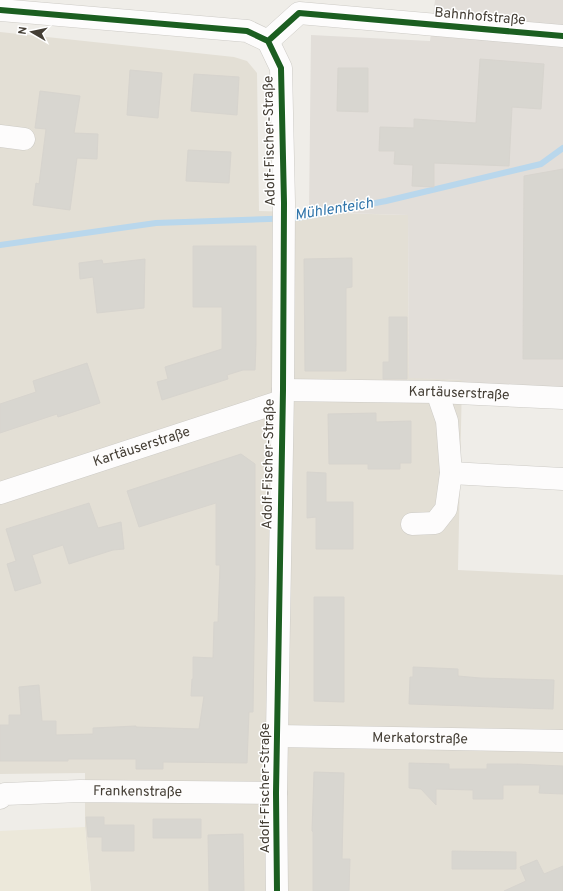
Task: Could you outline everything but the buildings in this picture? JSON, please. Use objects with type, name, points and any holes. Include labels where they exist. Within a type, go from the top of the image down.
[{"type":"street","points":[[0,10],[67,8],[247,31],[268,41]]},
{"type":"street","name":"Bahnhofstraße","points":[[268,41],[299,13],[563,36]]},
{"type":"street","name":"Adolf-Fischer-Straße","points":[[268,41],[281,68],[284,203],[276,793],[277,891]]},
{"type":"street","points":[[0,136],[24,139]]},
{"type":"street","points":[[412,524],[435,523],[446,509],[451,473],[447,421],[438,392]]},
{"type":"street","name":"Kartäuserstraße","points":[[0,493],[282,395],[438,392],[563,398]]},
{"type":"street","points":[[451,473],[563,479]]},
{"type":"street","name":"Merkatorstraße","points":[[277,736],[563,741]]},
{"type":"street","name":"Frankenstraße","points":[[0,798],[5,794],[80,791],[276,793]]},
{"type":"shaded area","points":[[435,0],[563,0],[563,406],[462,404],[462,380],[409,378],[408,215],[309,212],[311,35],[430,41]]},
{"type":"shaded area","points":[[0,32],[234,57],[247,61],[257,73],[259,211],[408,215],[409,377],[462,380],[458,570],[563,575],[563,891],[91,891],[85,827],[85,773],[0,774]]},
{"type":"shaded area","points":[[85,827],[91,891],[0,891],[0,831]]},
{"type":"waterway","name":"Mühlenteich","points":[[0,245],[156,223],[297,218],[386,201],[541,164],[563,148]]},
{"type":"cycle path","points":[[0,10],[247,31],[268,41]]},
{"type":"cycle path","points":[[268,41],[299,13],[563,36]]},
{"type":"cycle path","points":[[268,41],[281,68],[284,203],[283,390],[276,793],[277,891]]}]
